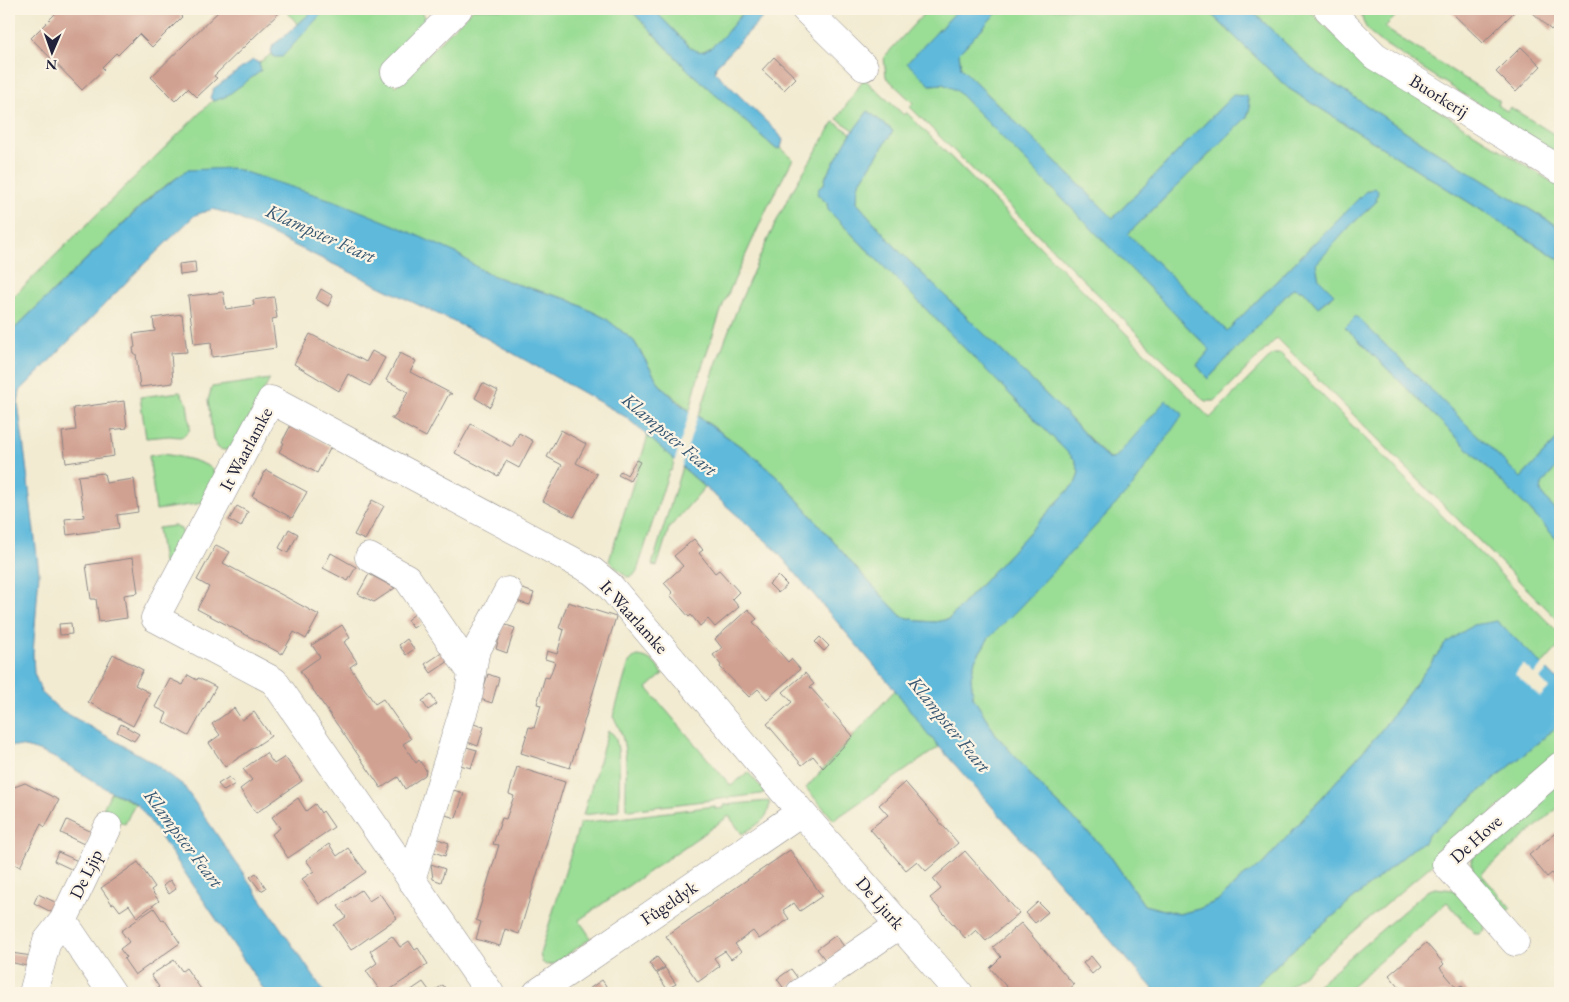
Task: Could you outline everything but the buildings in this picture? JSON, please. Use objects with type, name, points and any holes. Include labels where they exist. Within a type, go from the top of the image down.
[{"type":"street","points":[[395,72],[458,9]]},
{"type":"street","points":[[805,9],[864,67]]},
{"type":"street","name":"Buorkerij","points":[[1335,11],[1374,56],[1560,170]]},
{"type":"street","name":"It Waarlamke","points":[[490,993],[274,681],[154,618],[271,400],[592,571],[604,580],[801,812]]},
{"type":"street","points":[[369,557],[407,578],[472,673]]},
{"type":"street","points":[[412,880],[469,693],[475,652],[508,591]]},
{"type":"street","name":"De Hove","points":[[1516,942],[1446,864],[1560,766]]},
{"type":"street","name":"De Ljurk","points":[[801,812],[959,993]]},
{"type":"street","name":"Fûgeldyk","points":[[537,993],[801,812]]},
{"type":"street","name":"De Ljip","points":[[33,993],[47,940],[63,921],[108,826]]},
{"type":"street","name":"De Ljip","points":[[63,921],[112,993]]},
{"type":"street","points":[[800,993],[899,925]]},
{"type":"green space","points":[[284,9],[315,9],[298,24]]},
{"type":"green space","points":[[326,9],[417,9],[429,21],[380,71],[396,86],[473,9],[630,9],[689,71],[776,149],[781,148],[793,159],[768,206],[723,305],[697,381],[690,411],[660,385],[634,341],[605,318],[567,299],[486,273],[456,253],[188,170],[153,194],[9,334],[9,301],[213,100],[215,101],[261,71],[259,63],[273,53],[274,57]]},
{"type":"green space","points":[[653,9],[746,9],[717,43],[704,51],[697,51],[691,48]]},
{"type":"green space","points":[[928,9],[959,9],[908,62],[930,85],[943,84],[956,89],[1210,350],[1197,365],[1208,379],[1293,288],[1304,291],[1318,307],[1334,295],[1319,279],[1315,264],[1351,225],[1376,202],[1371,189],[1365,192],[1227,331],[1128,234],[1247,117],[1233,95],[1113,218],[961,68],[959,53],[1000,9],[1206,9],[1288,88],[1560,260],[1560,436],[1521,478],[1356,317],[1345,327],[1530,510],[1560,543],[1560,622],[1277,338],[1215,401],[1205,401],[910,107],[913,103],[886,77],[884,57]]},
{"type":"green space","points":[[1250,9],[1308,9],[1363,63],[1560,187],[1560,228],[1429,147],[1313,70]]},
{"type":"green space","points":[[1362,9],[1403,9],[1385,27],[1389,31],[1499,100],[1497,105],[1507,111],[1510,107],[1560,138],[1560,156],[1378,40],[1366,26],[1362,18]]},
{"type":"green space","points":[[864,79],[904,115],[906,112],[1210,418],[1273,354],[1281,354],[1560,634],[1560,645],[1542,665],[1497,621],[1446,643],[1379,733],[1262,865],[1245,875],[1219,900],[1199,909],[1179,914],[1144,905],[1106,850],[1049,795],[997,736],[973,697],[971,677],[975,660],[988,639],[1019,608],[1117,456],[1109,459],[1061,409],[900,252],[857,203],[858,185],[893,131],[868,111],[854,130],[837,119]]},
{"type":"green space","points":[[834,122],[851,133],[817,194],[827,203],[828,210],[1075,460],[1079,472],[1076,482],[949,619],[935,622],[920,621],[901,616],[856,568],[779,478],[750,453],[698,416],[737,310],[780,214]]},
{"type":"green space","points":[[270,379],[234,446],[226,450],[218,448],[213,440],[208,400],[212,387]]},
{"type":"green space","points":[[180,392],[187,403],[189,431],[180,437],[146,438],[140,397]]},
{"type":"green space","points":[[648,436],[675,460],[671,471],[669,471],[637,571],[633,576],[627,577],[609,561]]},
{"type":"green space","points":[[162,454],[195,461],[213,469],[216,478],[203,502],[156,510],[149,456]]},
{"type":"green space","points":[[1560,463],[1560,517],[1541,492],[1542,484]]},
{"type":"green space","points":[[682,467],[705,487],[669,528],[657,566],[652,565]]},
{"type":"green space","points":[[174,526],[181,529],[184,537],[165,576],[158,528]]},
{"type":"green space","points":[[638,656],[650,660],[663,674],[647,688],[731,786],[748,772],[765,792],[629,810],[626,808],[625,749],[619,727],[613,717],[629,662]]},
{"type":"green space","points":[[895,690],[939,747],[834,820],[806,788]]},
{"type":"green space","points":[[1560,724],[1560,755],[1282,993],[1247,993],[1288,954],[1422,843],[1427,836]]},
{"type":"green space","points":[[608,731],[615,737],[618,747],[619,809],[617,811],[583,815]]},
{"type":"green space","points":[[1560,778],[1560,806],[1481,874],[1511,908],[1506,912],[1476,880],[1472,864],[1473,854]]},
{"type":"green space","points":[[111,792],[135,803],[125,824],[101,813]]},
{"type":"green space","points":[[769,801],[765,817],[752,828],[742,834],[729,816],[579,920],[591,938],[554,964],[546,965],[542,962],[540,954],[580,823],[715,806],[715,809],[724,808],[724,805]]},
{"type":"green space","points":[[1435,888],[1454,890],[1484,923],[1485,931],[1475,934],[1447,902],[1344,993],[1308,993],[1427,891]]},
{"type":"water","points":[[315,9],[326,9],[282,57],[274,57],[271,51],[273,45]]},
{"type":"water","points":[[630,9],[653,9],[691,48],[697,51],[704,51],[717,43],[746,9],[765,9],[765,15],[716,66],[715,72],[778,133],[783,140],[781,148],[776,149],[689,71]]},
{"type":"water","points":[[959,9],[1000,9],[959,53],[961,68],[1113,218],[1233,95],[1247,96],[1250,108],[1247,117],[1128,234],[1227,331],[1365,192],[1375,188],[1378,191],[1376,202],[1351,225],[1316,264],[1319,279],[1334,294],[1318,307],[1304,291],[1293,288],[1208,379],[1197,365],[1210,350],[956,90],[943,84],[930,85],[907,63]]},
{"type":"water","points":[[1206,9],[1250,9],[1313,70],[1429,147],[1560,228],[1560,260],[1288,88]]},
{"type":"water","points":[[253,60],[259,63],[261,71],[225,97],[214,101],[210,98],[213,89]]},
{"type":"water","name":"Klampster Feart","points":[[868,111],[893,131],[858,185],[857,203],[900,252],[1061,409],[1108,459],[1113,459],[1117,456],[1166,400],[1183,414],[1133,486],[988,639],[975,660],[971,677],[973,697],[997,736],[1049,795],[1106,850],[1144,905],[1179,914],[1199,909],[1219,900],[1245,875],[1262,865],[1379,733],[1446,643],[1473,625],[1497,621],[1560,682],[1560,724],[1427,836],[1423,844],[1415,847],[1288,954],[1247,993],[1157,993],[927,733],[895,690],[773,547],[626,417],[477,333],[229,214],[213,209],[195,215],[146,262],[20,391],[18,403],[39,573],[33,654],[34,673],[42,693],[59,709],[152,762],[183,785],[325,993],[266,993],[150,821],[137,805],[49,755],[22,747],[9,746],[9,334],[153,195],[188,170],[232,168],[338,202],[456,253],[486,273],[567,299],[605,318],[634,341],[660,385],[680,404],[750,453],[779,478],[856,568],[901,616],[920,621],[935,622],[949,619],[1076,482],[1079,472],[1075,460],[828,210],[827,203],[817,194],[848,138]]},
{"type":"water","points":[[1356,316],[1521,478],[1560,436],[1560,463],[1542,484],[1541,492],[1560,517],[1560,543],[1530,510],[1345,327]]},
{"type":"pier","points":[[691,408],[698,414],[681,469],[674,463]]},
{"type":"pier","points":[[1544,663],[1549,668],[1540,679],[1549,688],[1540,697],[1515,674],[1523,664],[1534,674]]}]
